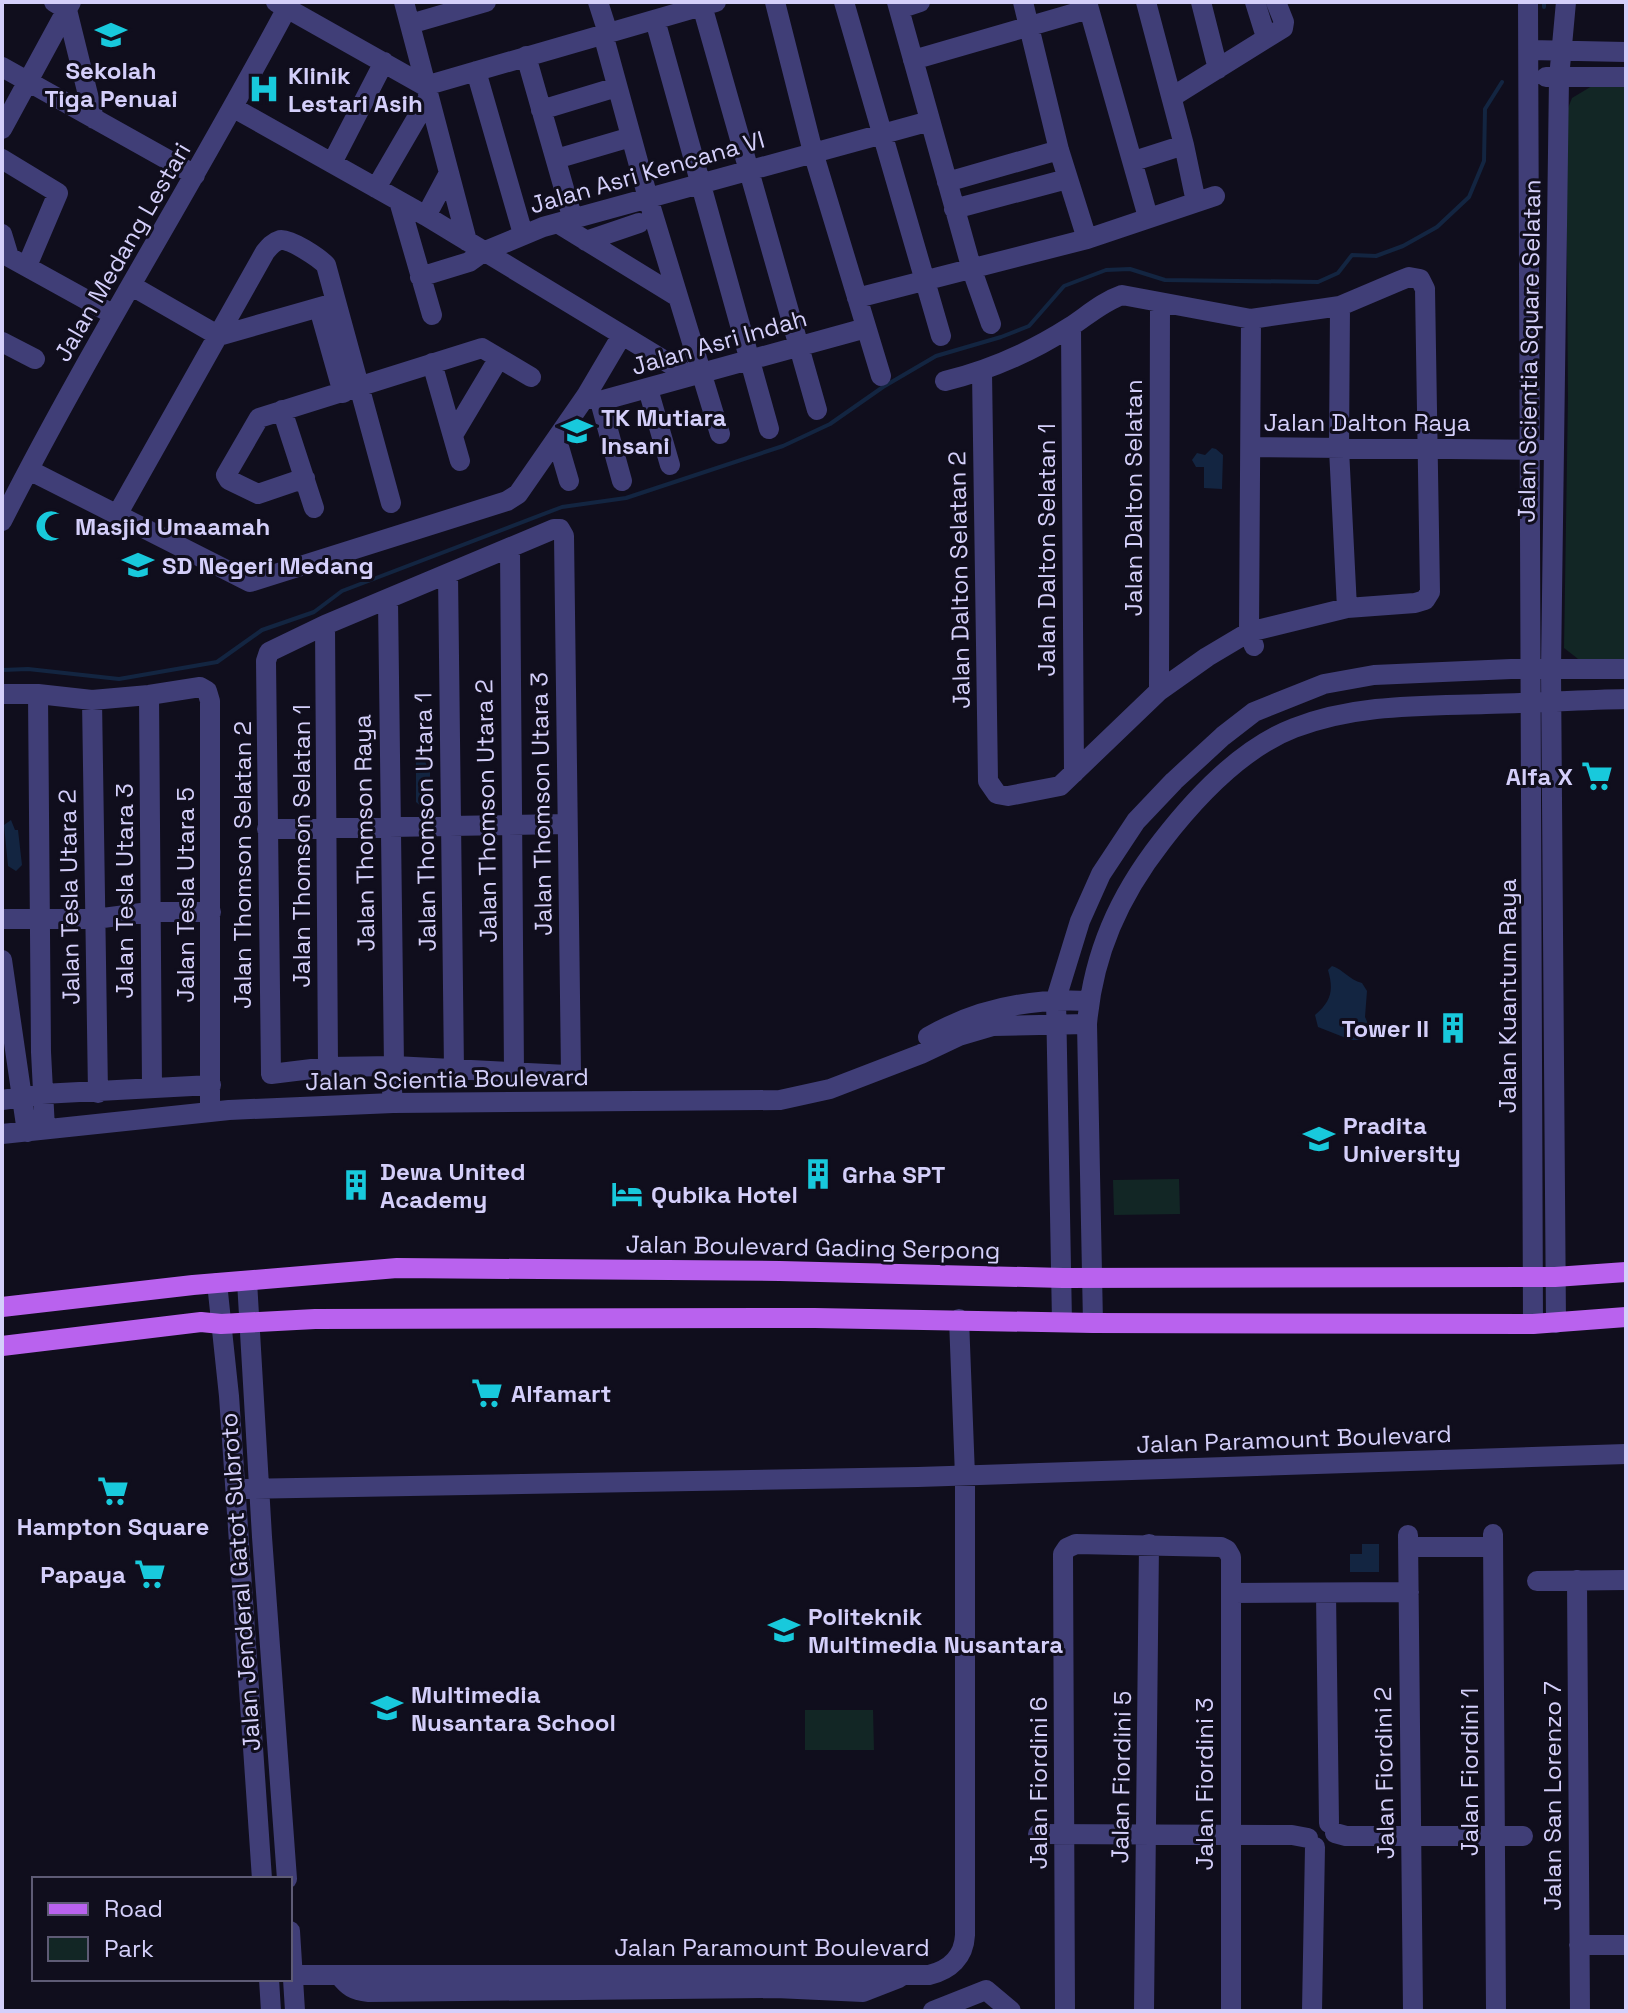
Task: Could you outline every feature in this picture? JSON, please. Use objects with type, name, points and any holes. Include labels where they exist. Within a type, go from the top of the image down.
[{"type":"main road","name":"Jalan Boulevard Gading Serpong","points":[[2,1307],[217,1283],[397,1268],[780,1271],[1063,1278],[1555,1277],[1626,1272]]},
{"type":"main road","points":[[2,1346],[201,1322],[221,1324],[330,1319],[959,1319],[1093,1323],[1533,1324],[1626,1317]]},
{"type":"street","points":[[404,2],[449,173],[475,246]]},
{"type":"street","points":[[410,24],[486,2]]},
{"type":"street","points":[[598,2],[617,87],[648,198],[698,374],[720,434]]},
{"type":"street","points":[[775,2],[820,150],[857,298],[881,376]]},
{"type":"street","points":[[844,2],[941,336]]},
{"type":"street","points":[[920,2],[898,5],[954,209],[991,324]]},
{"type":"street","points":[[1023,2],[1059,150],[1087,239]]},
{"type":"street","points":[[857,298],[1087,239],[1206,199],[1184,145],[1146,2]]},
{"type":"street","points":[[1201,2],[1218,69]]},
{"type":"street","points":[[1255,2],[1266,37]]},
{"type":"street","points":[[1172,97],[1285,25],[1276,2]]},
{"type":"street","name":"Jalan Scientia Square Selatan","points":[[1528,2],[1532,450],[1542,701]]},
{"type":"street","name":"Jalan Scientia Square Selatan","points":[[1542,670],[1554,450],[1559,78],[1566,2]]},
{"type":"street","points":[[376,188],[427,92],[476,71],[527,60],[706,3],[817,410]]},
{"type":"street","points":[[2,129],[29,82],[64,5]]},
{"type":"street","points":[[64,5],[94,119]]},
{"type":"street","points":[[282,5],[384,62],[427,92]]},
{"type":"street","name":"Jalan Medang Lestari","points":[[2,521],[9,489],[29,470],[114,315],[234,108],[282,5]]},
{"type":"street","points":[[913,60],[1030,27],[1088,5],[1148,217]]},
{"type":"street","points":[[655,20],[769,429]]},
{"type":"street","points":[[1530,50],[1626,52]]},
{"type":"street","points":[[527,60],[556,159],[566,222],[586,241],[678,297]]},
{"type":"street","points":[[332,163],[384,62]]},
{"type":"street","points":[[2,67],[195,175]]},
{"type":"street","points":[[476,71],[523,234]]},
{"type":"street","points":[[1530,76],[1626,77]]},
{"type":"street","points":[[541,110],[617,87]]},
{"type":"street","points":[[234,108],[426,216],[622,335],[698,374]]},
{"type":"street","name":"Jalan Asri Kencana VI","points":[[420,277],[469,262],[475,246],[648,198],[699,180],[750,171],[930,121]]},
{"type":"street","points":[[556,159],[631,137]]},
{"type":"street","points":[[1134,161],[1184,145]]},
{"type":"street","points":[[947,182],[1059,150]]},
{"type":"street","points":[[2,159],[58,194],[27,266]]},
{"type":"street","points":[[426,216],[449,173]]},
{"type":"street","points":[[954,209],[1067,179]]},
{"type":"street","points":[[399,201],[432,315]]},
{"type":"street","points":[[586,241],[639,223]]},
{"type":"street","points":[[2,234],[9,257],[114,315]]},
{"type":"street","points":[[117,515],[265,252],[277,241],[285,240],[326,265],[327,306],[350,390],[391,503]]},
{"type":"street","points":[[945,381],[982,372],[1029,351],[1122,295],[1251,319],[1340,306],[1409,277],[1420,279],[1425,289],[1430,592],[1425,600],[1347,608],[1207,657],[1159,691],[1074,773]]},
{"type":"street","points":[[132,286],[219,336],[327,306]]},
{"type":"street","name":"Jalan Dalton Selatan","points":[[1159,691],[1160,304]]},
{"type":"street","points":[[1340,306],[1339,449],[1347,608]]},
{"type":"street","points":[[1251,319],[1252,639]]},
{"type":"street","name":"Jalan Dalton Selatan 1","points":[[1071,327],[1074,773]]},
{"type":"street","name":"Jalan Asri Indah","points":[[593,398],[648,389],[750,359],[801,349],[866,328]]},
{"type":"street","points":[[29,470],[250,582],[507,501],[518,494],[557,440],[593,398],[622,335]]},
{"type":"street","points":[[2,342],[35,359]]},
{"type":"street","points":[[305,478],[258,494],[229,480],[226,475],[259,418],[282,410],[482,348],[531,377]]},
{"type":"street","points":[[453,435],[499,358]]},
{"type":"street","points":[[432,363],[460,461]]},
{"type":"street","name":"Jalan Dalton Selatan 2","points":[[982,372],[990,787],[997,794],[1008,796],[1060,786],[1074,773]]},
{"type":"street","points":[[648,389],[670,465]]},
{"type":"street","points":[[593,398],[622,481]]},
{"type":"street","points":[[282,410],[314,508]]},
{"type":"street","points":[[557,440],[569,481]]},
{"type":"street","name":"Jalan Dalton Raya","points":[[1251,447],[1554,450]]},
{"type":"street","name":"Jalan Thomson Utara 3","points":[[510,548],[554,529],[560,529],[564,536],[572,1071],[567,1075],[514,1073]]},
{"type":"street","points":[[325,625],[510,548]]},
{"type":"street","name":"Jalan Thomson Utara 2","points":[[510,548],[514,1073]]},
{"type":"street","name":"Jalan Thomson Utara 1","points":[[448,574],[454,1070]]},
{"type":"street","name":"Jalan Thomson Raya","points":[[388,600],[394,1084]]},
{"type":"street","name":"Jalan Thomson Selatan 2","points":[[325,625],[274,647],[266,661],[267,829],[269,1069],[274,1074],[328,1067]]},
{"type":"street","name":"Jalan Thomson Selatan 1","points":[[325,625],[328,1067]]},
{"type":"street","points":[[1062,1322],[1056,999],[1080,921],[1101,874],[1136,821],[1174,781],[1254,712],[1324,684],[1374,675],[1626,669]]},
{"type":"street","name":"Jalan Tesla Utara 5","points":[[149,695],[200,687],[207,691],[210,701],[210,1112]]},
{"type":"street","points":[[2,694],[92,700],[149,695]]},
{"type":"street","points":[[27,1097],[41,1052],[38,694]]},
{"type":"street","name":"Jalan Tesla Utara 3","points":[[149,695],[152,1087]]},
{"type":"street","points":[[1093,1323],[1089,1001],[1108,928],[1140,869],[1182,815],[1257,748],[1292,729],[1335,715],[1379,707],[1626,699]]},
{"type":"street","name":"Jalan Tesla Utara 2","points":[[92,700],[98,1093]]},
{"type":"street","name":"Jalan Kuantum Raya","points":[[1533,1324],[1542,701]]},
{"type":"street","name":"Jalan Kuantum Raya","points":[[1542,701],[1556,1323]]},
{"type":"street","points":[[1209,751],[1229,770]]},
{"type":"street","points":[[267,829],[567,824]]},
{"type":"street","points":[[2,919],[95,919],[149,912],[211,912]]},
{"type":"street","points":[[2,960],[16,1054],[36,1130]]},
{"type":"street","name":"Jalan Scientia Boulevard","points":[[889,1065],[954,1022],[989,1010],[1056,999],[1089,1001]]},
{"type":"street","name":"Jalan Scientia Boulevard","points":[[2,1134],[210,1112],[394,1084],[780,1100],[816,1093],[959,1036],[993,1026],[1087,1024]]},
{"type":"street","points":[[16,1054],[41,1052]]},
{"type":"street","points":[[328,1067],[394,1084],[454,1070],[514,1073]]},
{"type":"street","points":[[27,1097],[152,1087],[211,1088]]},
{"type":"street","name":"Jalan Jenderal Gatot Subroto","points":[[247,1281],[287,1877]]},
{"type":"street","name":"Jalan Jenderal Gatot Subroto","points":[[217,1283],[236,1489],[262,1877]]},
{"type":"street","name":"Jalan Paramount Boulevard","points":[[292,1975],[929,1975],[947,1969],[955,1962],[965,1945],[965,1476],[959,1319]]},
{"type":"street","name":"Jalan Paramount Boulevard","points":[[965,1476],[1626,1454]]},
{"type":"street","points":[[236,1489],[965,1476]]},
{"type":"street","name":"Jalan Fiordini 1","points":[[1408,1541],[1493,1540],[1496,2011]]},
{"type":"street","name":"Jalan Fiordini 2","points":[[1408,1541],[1413,2011]]},
{"type":"street","name":"Jalan Fiordini 6","points":[[1065,2011],[1063,1554],[1076,1544],[1149,1544]]},
{"type":"street","name":"Jalan Fiordini 3","points":[[1149,1544],[1221,1547],[1231,1557],[1231,2011]]},
{"type":"street","name":"Jalan Fiordini 5","points":[[1144,2011],[1149,1544]]},
{"type":"street","name":"Jalan San Lorenzo 7","points":[[1577,1580],[1580,2011]]},
{"type":"street","points":[[1537,1581],[1626,1580]]},
{"type":"street","points":[[1232,1593],[1409,1592]]},
{"type":"street","points":[[1320,1593],[1325,2011]]},
{"type":"street","points":[[1038,1834],[1523,1836]]},
{"type":"street","points":[[1312,2011],[1321,1835]]},
{"type":"street","points":[[1579,1939],[1626,1933]]},
{"type":"street","points":[[1579,1939],[1626,1945]]},
{"type":"street","points":[[269,1981],[271,2011]]},
{"type":"street","points":[[292,1981],[295,2011]]},
{"type":"street","points":[[933,2011],[986,1990],[1011,2011]]},
{"type":"green space","points":[[1592,86],[1626,87],[1626,661],[1582,662],[1564,648],[1568,398],[1566,113],[1572,98]]},
{"type":"green space","points":[[1179,1179],[1180,1214],[1114,1215],[1113,1180]]},
{"type":"green space","points":[[805,1710],[873,1710],[874,1750],[805,1750]]},
{"type":"water","points":[[1212,448],[1223,455],[1222,489],[1204,488],[1204,467],[1196,467],[1192,460],[1197,453],[1205,455]]},
{"type":"water","points":[[424,757],[427,767],[430,767],[430,802],[423,808],[416,802],[416,761]]},
{"type":"water","points":[[11,820],[15,830],[18,830],[22,865],[16,871],[8,866],[4,825]]},
{"type":"water","points":[[1332,966],[1362,983],[1367,991],[1365,1017],[1371,1030],[1364,1040],[1351,1040],[1318,1027],[1315,1015],[1330,995],[1328,970]]},
{"type":"water","points":[[1362,1544],[1379,1544],[1379,1572],[1350,1572],[1350,1554],[1362,1554]]},
{"type":"waterway","points":[[1544,2],[1544,7]]},
{"type":"waterway","points":[[2,670],[28,669],[119,679],[217,662],[262,630],[314,612],[342,591],[562,507],[626,498],[783,446],[830,424],[883,387],[936,356],[1029,326],[1064,286],[1106,270],[1130,269],[1165,280],[1318,282],[1338,273],[1352,255],[1376,256],[1403,246],[1437,227],[1469,197],[1484,161],[1485,109],[1502,82]]},
{"type":"place","name":"Sekolah Tiga Penuai","points":[[111,35]]},
{"type":"place","name":"Klinik Lestari Asih","points":[[264,89]]},
{"type":"place","name":"TK Mutiara Insani","points":[[577,431]]},
{"type":"place","name":"Masjid Umaamah","points":[[51,526]]},
{"type":"place","name":"SD Negeri Medang","points":[[138,565]]},
{"type":"place","name":"Alfa X","points":[[1597,776]]},
{"type":"place","name":"Tower II","points":[[1453,1028]]},
{"type":"place","name":"Pradita University","points":[[1319,1139]]},
{"type":"place","name":"Grha SPT","points":[[818,1174]]},
{"type":"place","name":"Dewa United Academy","points":[[356,1185]]},
{"type":"place","name":"Qubika Hotel","points":[[627,1194]]},
{"type":"place","name":"Alfamart","points":[[487,1393]]},
{"type":"place","name":"Hampton Square","points":[[113,1491]]},
{"type":"place","name":"Papaya","points":[[150,1574]]},
{"type":"place","name":"Politeknik Multimedia Nusantara","points":[[784,1630]]},
{"type":"place","name":"Multimedia Nusantara School","points":[[387,1708]]}]
